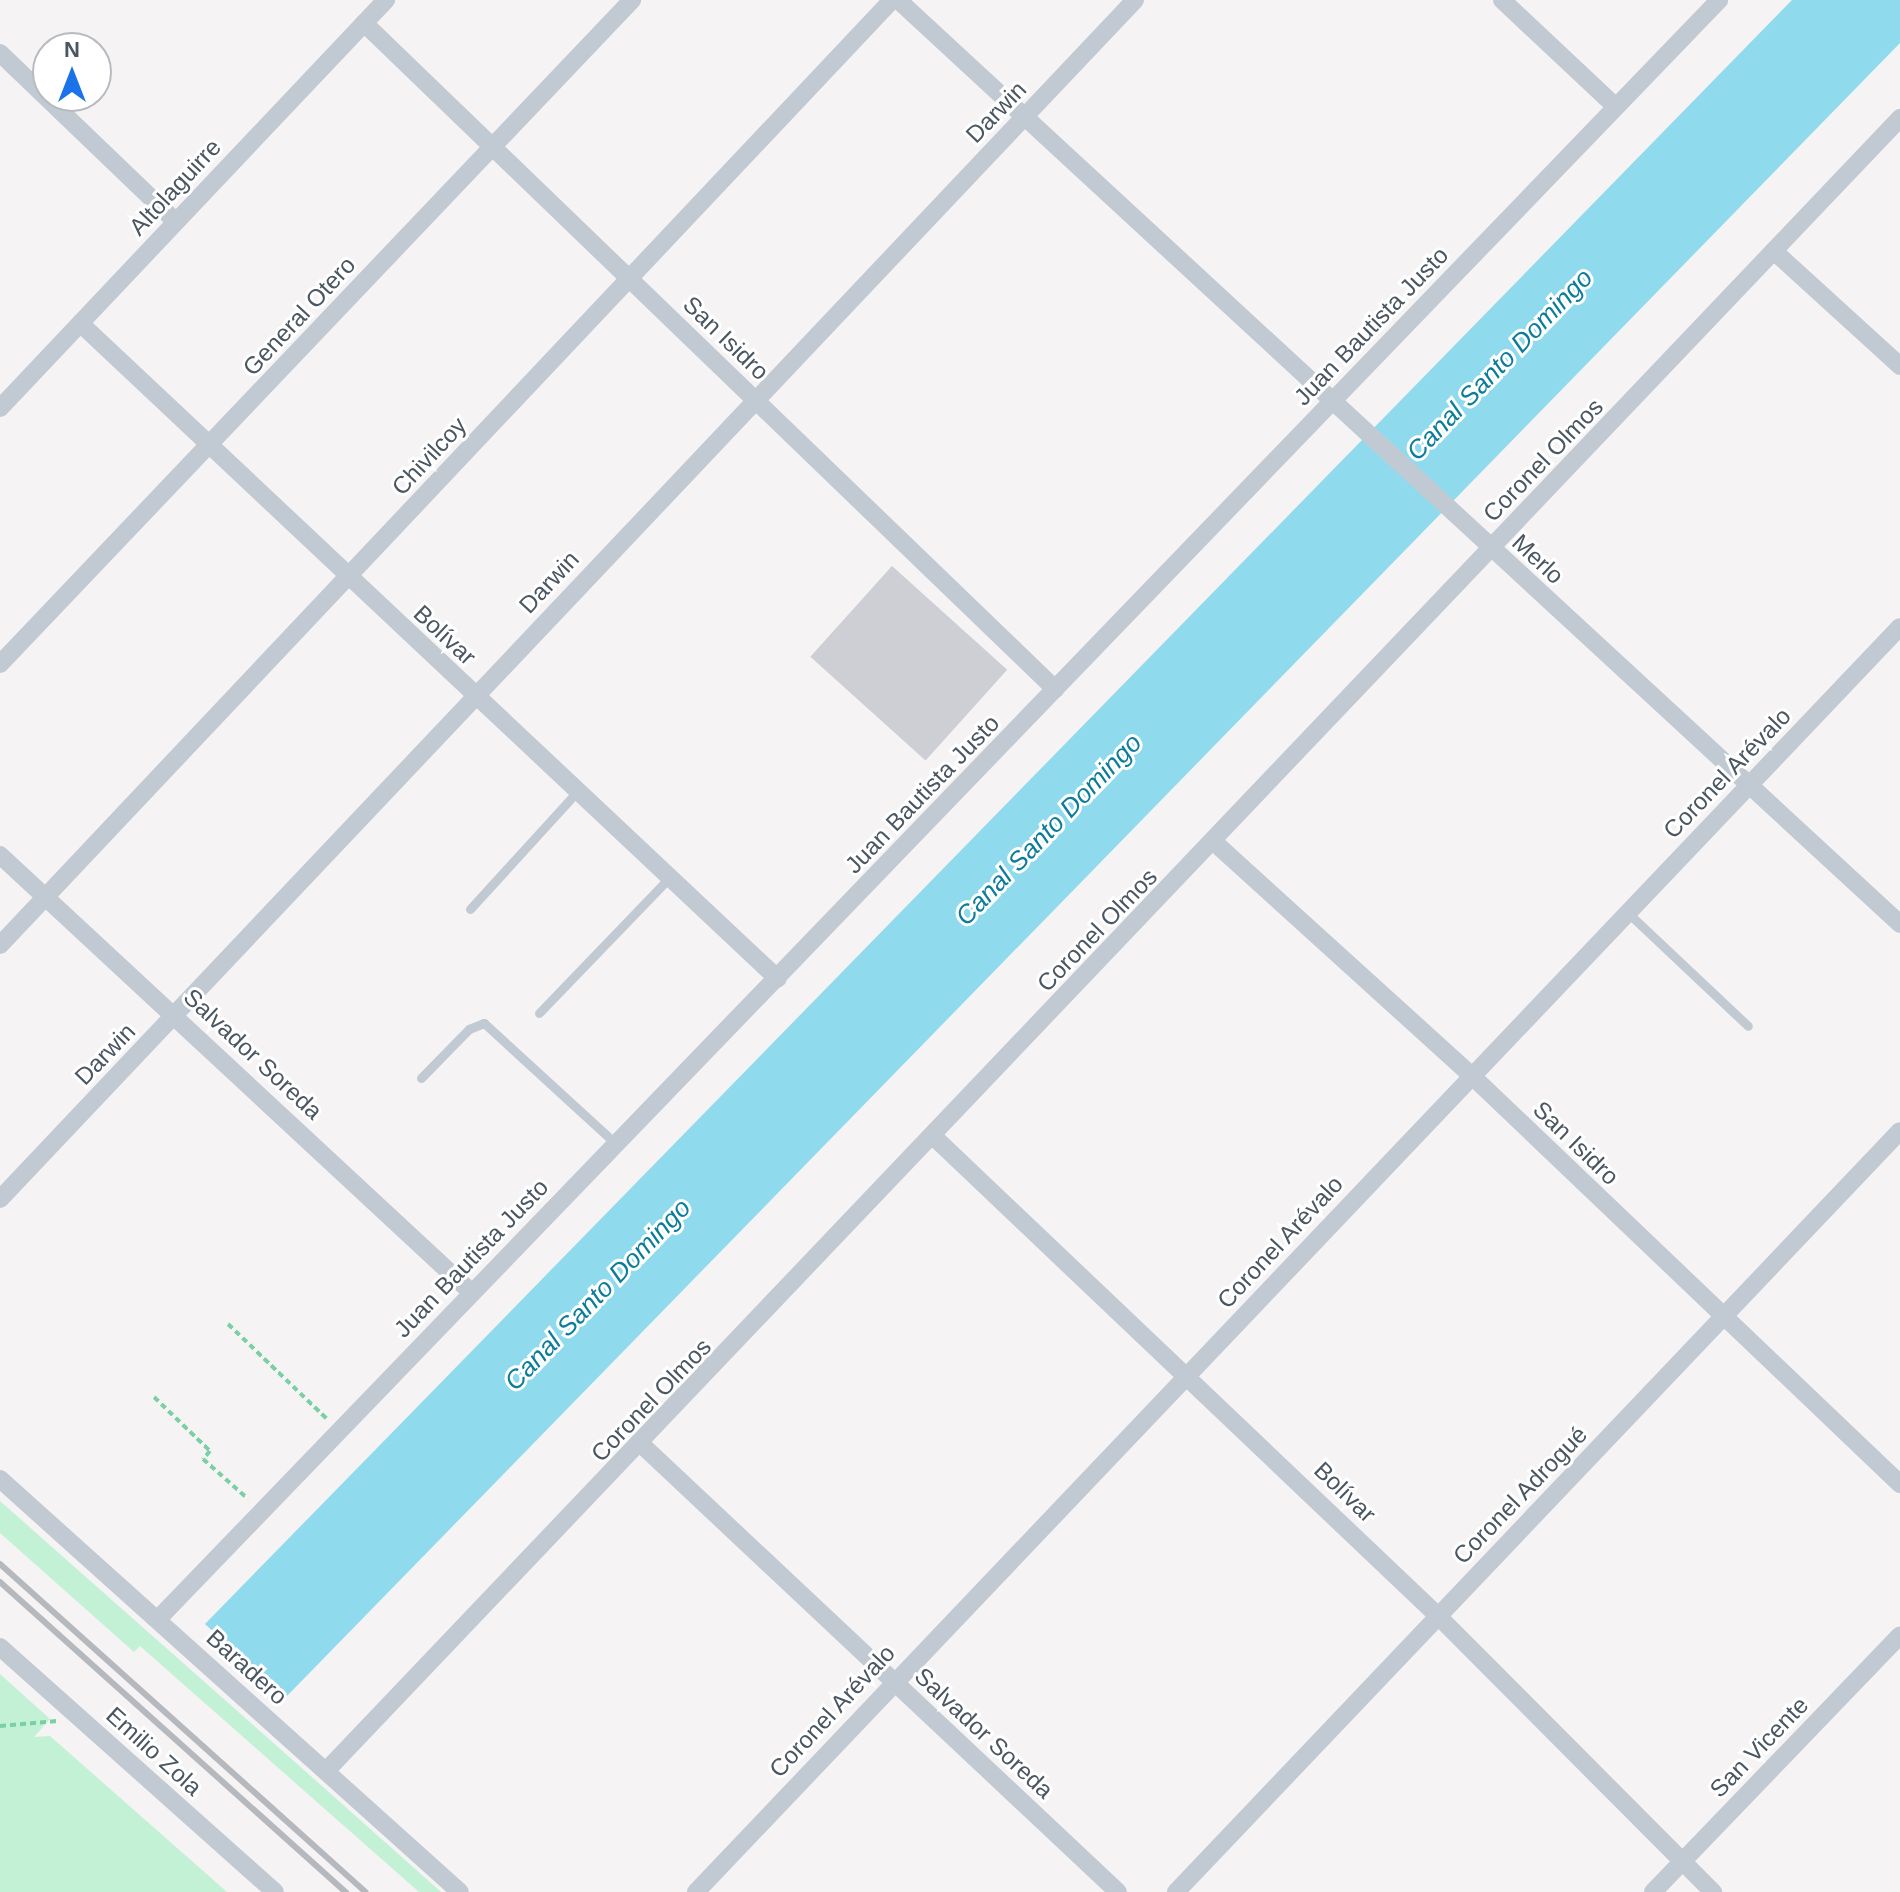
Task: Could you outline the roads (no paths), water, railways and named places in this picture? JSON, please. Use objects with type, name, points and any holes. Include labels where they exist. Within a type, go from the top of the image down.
[{"type":"street","name":"General Otero","points":[[0,664],[632,0]]},
{"type":"street","name":"Merlo","points":[[895,0],[1900,924]]},
{"type":"street","name":"Chivilcoy","points":[[0,945],[895,0]]},
{"type":"street","name":"Darwin","points":[[0,1199],[753,397],[1135,0]]},
{"type":"street","points":[[1502,0],[1616,107]]},
{"type":"street","name":"Juan Bautista Justo","points":[[158,1619],[1719,0]]},
{"type":"street","name":"Altolaguirre","points":[[0,408],[384,1]]},
{"type":"street","name":"San Isidro","points":[[364,23],[1055,689]]},
{"type":"street","points":[[0,53],[175,221]]},
{"type":"street","name":"Coronel Olmos","points":[[326,1771],[642,1445],[1491,548],[1776,253],[1900,118]]},
{"type":"street","points":[[1776,253],[1900,366]]},
{"type":"street","name":"Bolívar","points":[[81,324],[576,793],[778,979]]},
{"type":"street","name":"Coronel Arévalo","points":[[696,1892],[893,1680],[1189,1374],[1900,627]]},
{"type":"street","name":"San Isidro","points":[[1214,842],[1471,1075],[1722,1318],[1900,1484]]},
{"type":"street","name":"Salvador Soreda","points":[[0,855],[176,1014],[471,1292]]},
{"type":"street","name":"Coronel Adrogué","points":[[1176,1892],[1900,1131]]},
{"type":"street","name":"Bolívar","points":[[934,1137],[1189,1374],[1438,1616],[1713,1892]]},
{"type":"street","name":"Salvador Soreda","points":[[642,1445],[1118,1892]]},
{"type":"street","name":"Baradero","points":[[0,1479],[460,1892]]},
{"type":"street","name":"San Vicente","points":[[1653,1892],[1900,1635]]},
{"type":"street","name":"Emilio Zola","points":[[0,1647],[275,1892]]},
{"type":"lane","points":[[470,909],[576,793]]},
{"type":"lane","points":[[539,1013],[669,878]]},
{"type":"lane","points":[[1627,912],[1748,1026]]},
{"type":"lane","points":[[421,1078],[469,1029],[484,1023],[616,1144]]},
{"type":"water","name":"Canal Santo Domingo","points":[[1792,0],[1900,0],[1900,43],[285,1698],[205,1624]]},
{"type":"railway","points":[[0,1564],[366,1892]]},
{"type":"railway","points":[[0,1582],[346,1892]]}]
